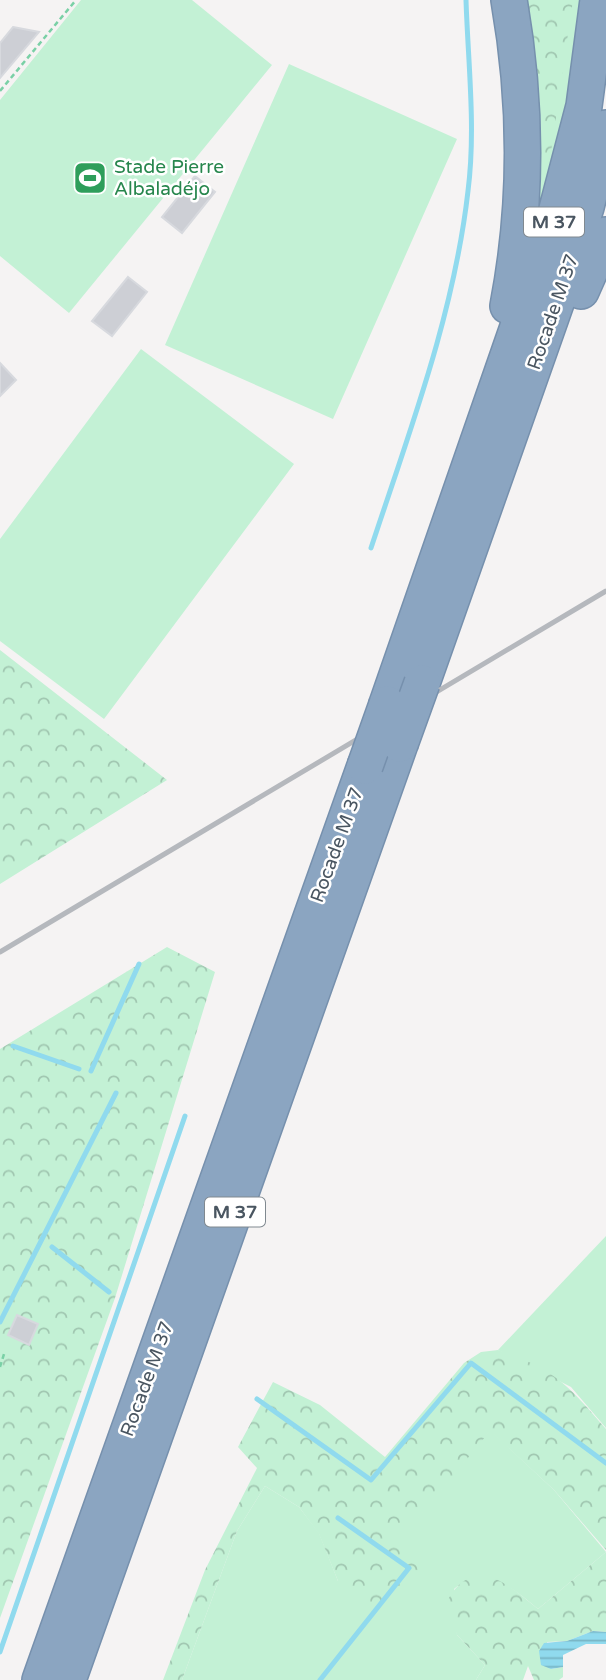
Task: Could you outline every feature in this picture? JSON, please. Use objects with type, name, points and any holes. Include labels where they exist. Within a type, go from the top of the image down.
[{"type":"highway","points":[[481,436],[516,263],[522,217],[523,100],[509,0]]},
{"type":"highway","name":"Rocade M 37","points":[[40,1680],[531,294],[569,169],[587,85],[598,0]]},
{"type":"highway","name":"Rocade M 37","points":[[68,1680],[522,402],[577,240],[606,128]]},
{"type":"highway","points":[[522,402],[568,323],[606,235]]},
{"type":"path","points":[[0,92],[75,0]]},
{"type":"path","points":[[0,1367],[4,1354]]},
{"type":"green space","name":"Stade Pierre Albaladéjo","points":[[81,0],[192,0],[272,65],[69,313],[0,256],[0,100]]},
{"type":"green space","points":[[517,0],[581,0],[561,129],[528,255]]},
{"type":"green space","points":[[525,0],[573,0],[550,159],[546,166],[539,166],[534,41]]},
{"type":"green space","points":[[289,64],[457,139],[333,419],[165,345]]},
{"type":"green space","points":[[141,349],[294,464],[104,719],[0,641],[0,539]]},
{"type":"green space","points":[[0,650],[167,780],[0,884]]},
{"type":"green space","points":[[167,947],[215,972],[115,1298],[0,1618],[0,1049]]},
{"type":"green space","points":[[606,1236],[606,1428],[571,1387],[498,1350]]},
{"type":"green space","points":[[498,1350],[534,1364],[560,1380],[606,1429],[606,1550],[554,1490],[490,1431],[398,1543],[424,1574],[379,1614],[338,1581],[319,1534],[299,1507],[265,1486],[237,1531],[182,1680],[163,1680],[205,1570],[257,1468],[238,1447],[273,1382],[320,1405],[385,1457],[464,1363],[481,1352]]},
{"type":"green space","points":[[490,1430],[554,1490],[606,1552],[538,1609],[519,1593],[487,1578],[476,1578],[454,1589],[457,1635],[485,1665],[476,1680],[182,1680],[237,1531],[265,1486],[299,1507],[319,1533],[338,1581],[397,1543]]},
{"type":"green space","points":[[606,1552],[606,1632],[593,1631],[567,1641],[547,1642],[551,1669],[563,1667],[563,1677],[559,1680],[534,1680],[528,1666],[523,1680],[476,1680],[485,1665],[457,1635],[447,1601],[457,1586],[469,1578],[492,1578],[504,1583],[538,1609]]},
{"type":"water","points":[[593,1631],[606,1632],[606,1644],[586,1644],[563,1655],[563,1667],[551,1669],[541,1665],[539,1651],[544,1643],[567,1641]]},
{"type":"building","points":[[13,27],[39,32],[0,78],[0,43]]},
{"type":"building","points":[[195,176],[215,192],[182,233],[162,217]]},
{"type":"building","points":[[128,277],[147,292],[112,336],[92,321]]},
{"type":"building","points":[[0,363],[16,380],[0,396]]},
{"type":"building","points":[[17,1315],[38,1324],[29,1345],[8,1335]]},
{"type":"waterway","points":[[371,548],[429,371],[461,237],[471,143],[466,0]]},
{"type":"waterway","points":[[91,1071],[139,964]]},
{"type":"waterway","points":[[13,1046],[79,1069]]},
{"type":"waterway","points":[[0,1322],[116,1093]]},
{"type":"waterway","points":[[0,1652],[185,1116]]},
{"type":"waterway","points":[[52,1247],[109,1292]]},
{"type":"waterway","points":[[257,1399],[371,1480],[471,1363],[606,1463]]},
{"type":"waterway","points":[[320,1680],[409,1568],[338,1518]]},
{"type":"railway","points":[[0,952],[606,591]]},
{"type":"place","name":"Stade Pierre Albaladéjo","points":[[90,178]]}]
